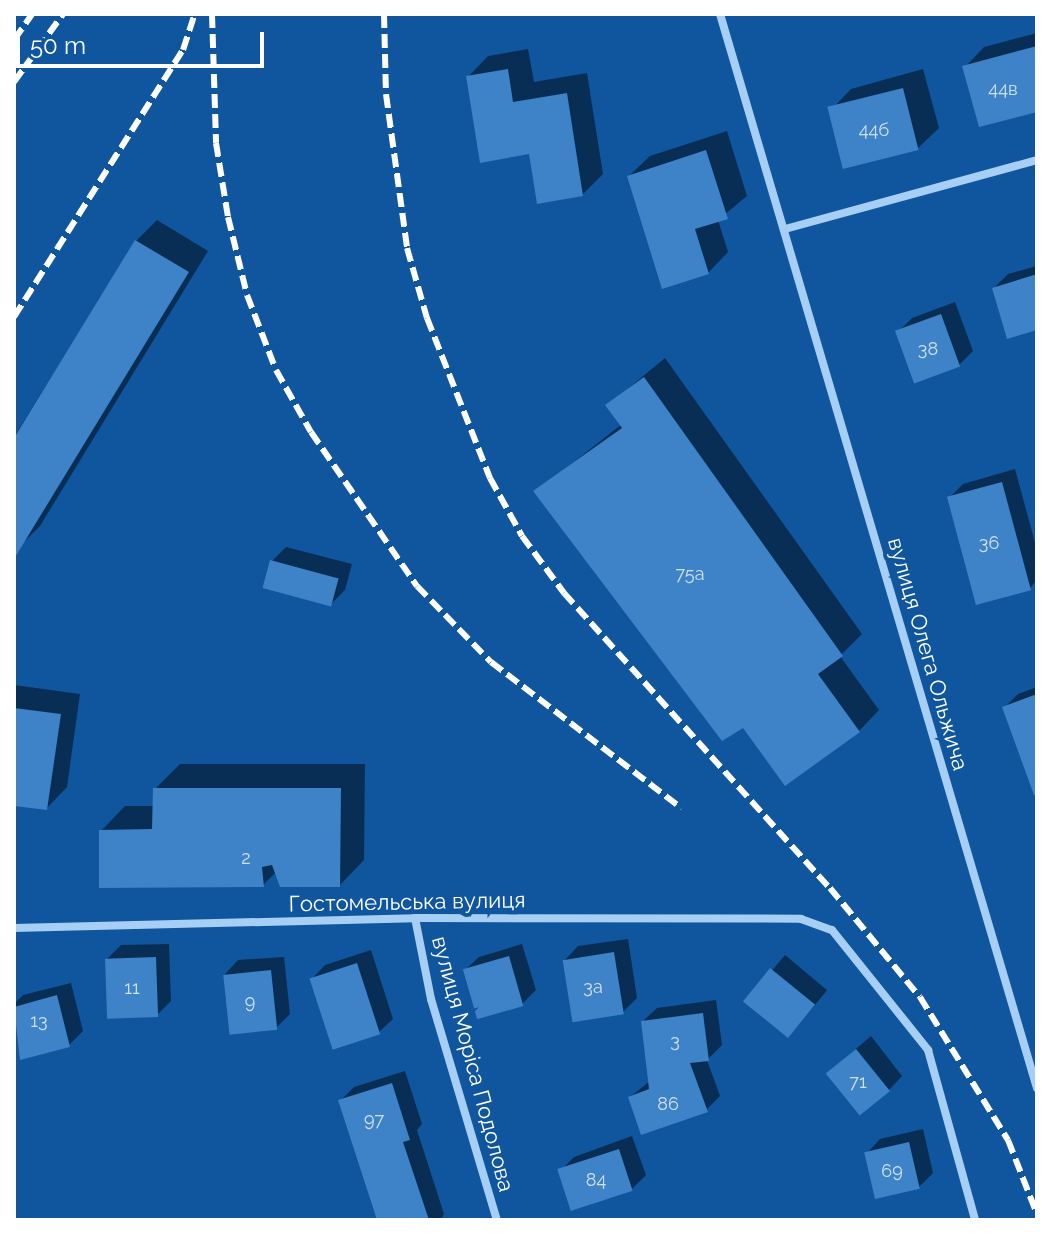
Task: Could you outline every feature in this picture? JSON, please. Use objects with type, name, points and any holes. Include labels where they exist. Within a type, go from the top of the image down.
[{"type":"street","name":"вулиця Олега Ольжича","points":[[720,14],[1037,1088]]},
{"type":"street","points":[[785,229],[1037,160]]},
{"type":"street","name":"Гостомельська вулиця","points":[[14,928],[415,918],[801,919],[832,930],[928,1050],[975,1220]]},
{"type":"street","name":"вулиця Моріса Подолова","points":[[415,918],[431,999],[497,1220]]},
{"type":"building","points":[[1037,46],[1037,112],[979,127],[962,66]]},
{"type":"building","points":[[508,69],[513,102],[567,93],[583,196],[537,204],[529,154],[480,163],[466,76]]},
{"type":"building","points":[[903,88],[918,150],[843,169],[827,107]]},
{"type":"building","points":[[706,150],[728,219],[695,229],[709,274],[662,289],[627,176]]},
{"type":"building","points":[[135,240],[189,272],[14,559],[14,438]]},
{"type":"building","points":[[1037,274],[1037,330],[1007,339],[992,288]]},
{"type":"building","points":[[941,314],[960,367],[914,383],[895,331]]},
{"type":"building","points":[[644,377],[843,656],[818,674],[860,732],[785,786],[743,728],[722,741],[533,491],[622,428],[605,405]]},
{"type":"building","points":[[1002,482],[1031,590],[976,605],[947,497]]},
{"type":"building","points":[[270,560],[339,578],[331,606],[262,588]]},
{"type":"building","points":[[1037,694],[1037,795],[1034,795],[1002,707]]},
{"type":"building","points":[[14,708],[61,714],[47,810],[14,806]]},
{"type":"building","points":[[153,788],[341,788],[340,887],[280,887],[272,865],[262,867],[264,887],[99,888],[99,830],[152,829]]},
{"type":"building","points":[[614,952],[624,1014],[572,1022],[563,960]]},
{"type":"building","points":[[509,956],[523,1006],[477,1019],[463,969]]},
{"type":"building","points":[[156,957],[158,1017],[107,1019],[105,959]]},
{"type":"building","points":[[357,963],[380,1034],[333,1050],[309,978]]},
{"type":"building","points":[[770,968],[815,1005],[788,1038],[743,1001]]},
{"type":"building","points":[[271,970],[277,1030],[230,1035],[223,975]]},
{"type":"building","points":[[57,995],[70,1047],[20,1060],[14,1007]]},
{"type":"building","points":[[703,1013],[709,1061],[690,1063],[708,1112],[641,1135],[628,1097],[649,1089],[641,1021]]},
{"type":"building","points":[[856,1049],[890,1091],[860,1116],[826,1074]]},
{"type":"building","points":[[392,1083],[410,1140],[403,1142],[429,1220],[377,1220],[338,1100]]},
{"type":"building","points":[[909,1142],[920,1189],[875,1199],[864,1152]]},
{"type":"building","points":[[619,1149],[633,1191],[571,1211],[557,1169]]},
{"type":"railway","points":[[14,40],[32,14]]},
{"type":"railway","points":[[14,82],[63,14]]},
{"type":"railway","points":[[14,317],[183,50],[195,14]]},
{"type":"railway","points":[[212,14],[216,143],[228,217],[247,295],[276,370],[311,432],[417,586],[491,662],[681,808]]},
{"type":"railway","points":[[384,14],[386,94],[407,248],[427,318],[490,478],[522,536],[564,593],[830,888],[920,997],[1008,1140],[1037,1214]]}]
